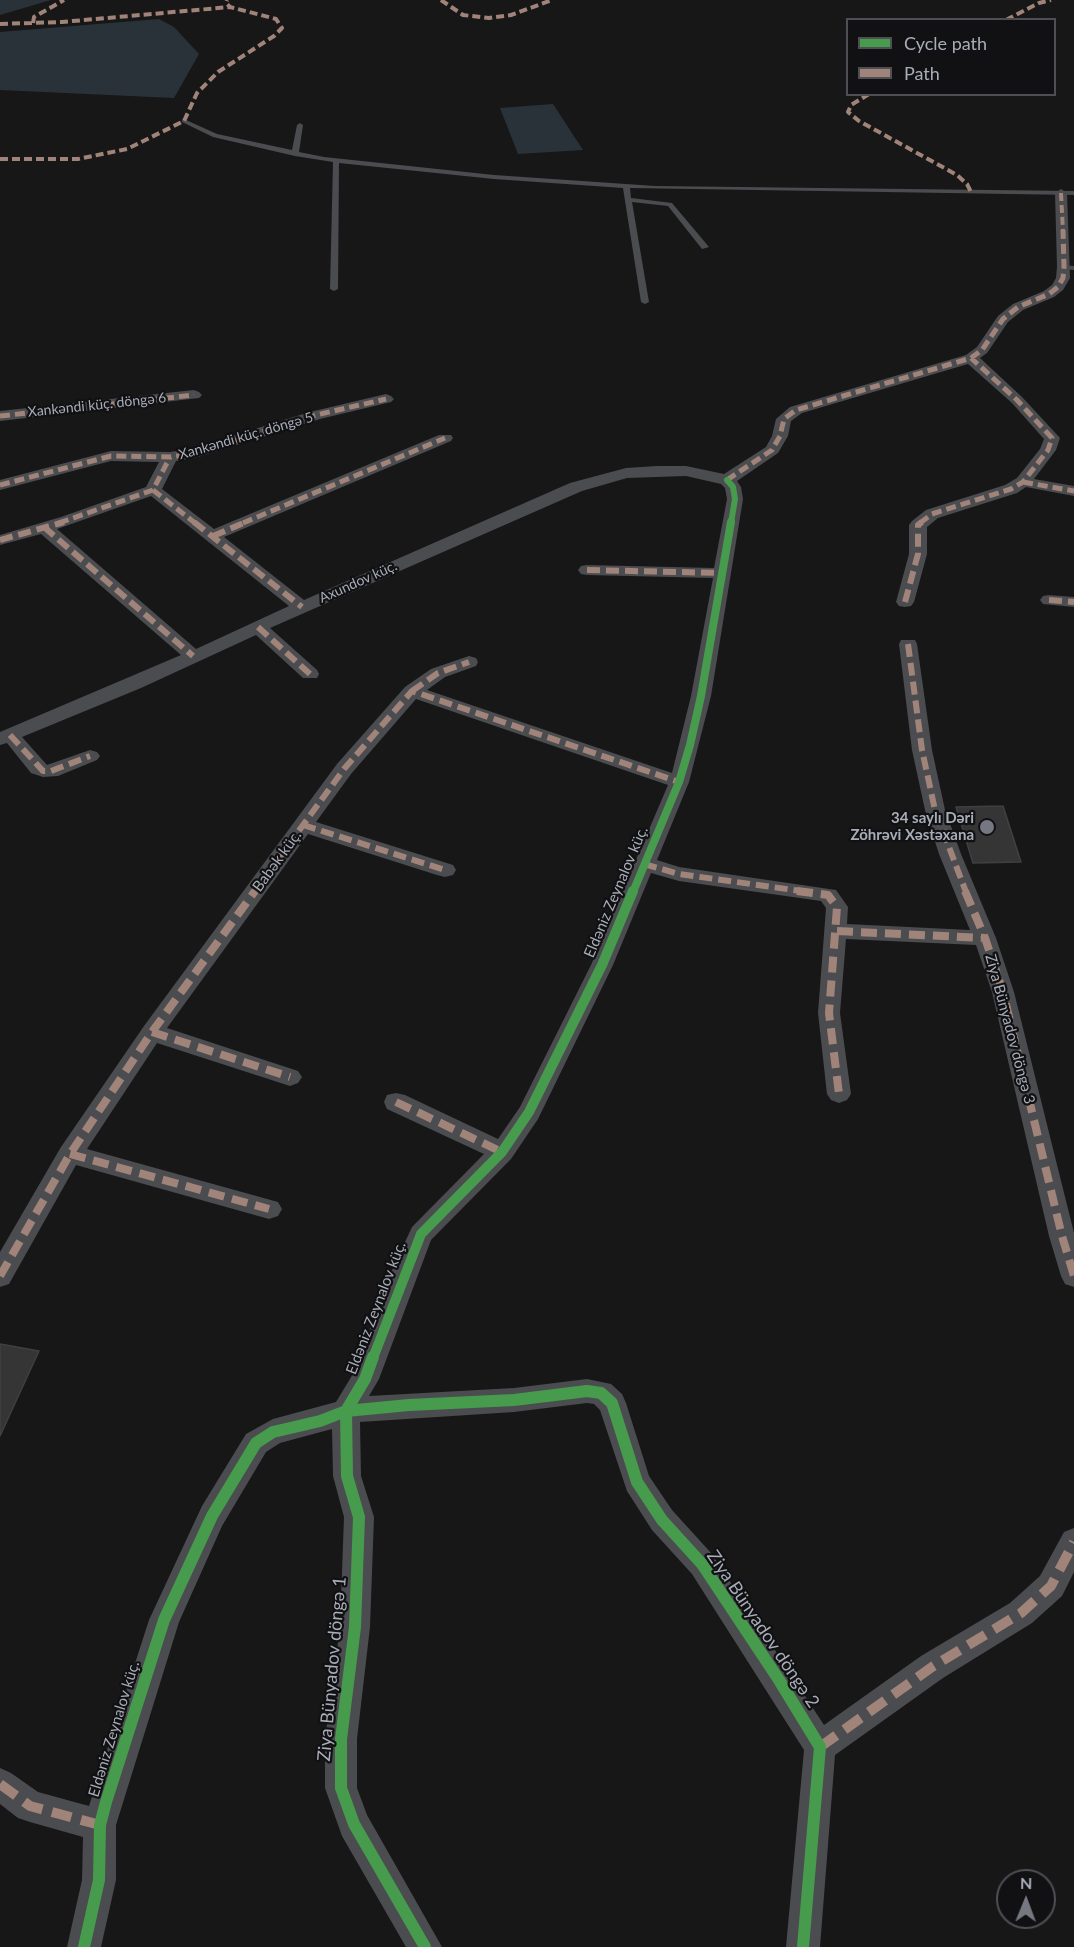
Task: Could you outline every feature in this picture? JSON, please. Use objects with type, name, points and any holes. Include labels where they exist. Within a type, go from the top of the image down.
[{"type":"street","points":[[727,480],[772,450],[780,436],[784,419],[796,410],[971,358],[982,350],[1003,319],[1010,313],[1018,307],[1049,294],[1058,287],[1069,267],[1068,193]]},
{"type":"street","points":[[905,602],[918,555],[918,525],[932,514],[1011,489],[1023,482],[1048,450],[1052,438],[1017,400],[971,358]]},
{"type":"street","name":"Xankəndi küç. döngə 6","points":[[0,416],[194,395]]},
{"type":"street","name":"Xankəndi küç. döngə 5","points":[[0,485],[111,456],[170,457],[192,454],[316,415],[386,399]]},
{"type":"street","points":[[213,536],[445,438]]},
{"type":"street","points":[[0,540],[153,489],[170,457]]},
{"type":"street","name":"Axundov küç.","points":[[5,737],[134,684],[538,502],[606,478],[646,471],[686,471],[727,480]]},
{"type":"street","name":"Eldəniz Zeynalov küç.","points":[[84,1947],[99,1880],[100,1825],[164,1620],[212,1516],[256,1443],[273,1432],[320,1421],[346,1411],[365,1379],[421,1234],[502,1152],[529,1112],[591,986],[645,864],[679,782],[701,696],[735,499],[727,480]]},
{"type":"street","points":[[1023,482],[1074,491]]},
{"type":"street","points":[[153,489],[302,607]]},
{"type":"street","points":[[44,527],[194,656]]},
{"type":"street","points":[[587,570],[722,573]]},
{"type":"street","points":[[1049,600],[1074,602]]},
{"type":"street","points":[[258,627],[310,674]]},
{"type":"street","name":"Ziya Bünyadov döngə 3","points":[[908,644],[922,750],[935,810],[950,854],[985,938],[1003,992],[1062,1236],[1074,1276]]},
{"type":"street","name":"Babək küç.","points":[[0,1276],[70,1154],[152,1032],[345,769],[412,691],[438,673],[469,662]]},
{"type":"street","points":[[412,691],[679,782]]},
{"type":"street","points":[[5,737],[43,771],[51,771],[90,756]]},
{"type":"street","points":[[303,825],[445,870]]},
{"type":"street","points":[[645,864],[679,874],[828,895],[837,907],[837,931],[829,1013],[840,1094]]},
{"type":"street","points":[[837,931],[985,938]]},
{"type":"street","points":[[152,1032],[290,1077]]},
{"type":"street","points":[[396,1102],[502,1152]]},
{"type":"street","points":[[70,1154],[269,1209]]},
{"type":"street","name":"Ziya Bünyadov döngə 2","points":[[346,1411],[409,1405],[514,1400],[587,1391],[601,1393],[612,1403],[637,1482],[662,1520],[702,1564],[779,1680],[820,1747]]},
{"type":"street","name":"Ziya Bünyadov döngə 1","points":[[346,1411],[347,1476],[359,1517],[355,1627],[341,1739],[341,1788],[354,1824],[425,1947]]},
{"type":"street","points":[[803,1947],[820,1747],[932,1667],[1021,1613],[1051,1586],[1074,1542]]},
{"type":"street","points":[[0,1784],[30,1806],[100,1825]]},
{"type":"lane","points":[[184,121],[215,136],[295,154],[494,177],[626,186],[797,191],[1068,193]]},
{"type":"lane","points":[[295,154],[300,125]]},
{"type":"lane","points":[[333,289],[336,160]]},
{"type":"lane","points":[[626,186],[645,302]]},
{"type":"lane","points":[[628,200],[670,204],[705,247]]},
{"type":"shaded area","points":[[0,0],[51,0],[0,15]]},
{"type":"shaded area","points":[[159,19],[174,27],[199,54],[174,98],[0,90],[0,32]]},
{"type":"shaded area","points":[[553,104],[583,150],[518,154],[500,108]]},
{"type":"building","points":[[1003,806],[1021,862],[973,863],[956,807]]},
{"type":"building","points":[[0,1344],[39,1351],[0,1436]]},
{"type":"marked path","points":[[33,23],[34,17],[64,0]]},
{"type":"marked path","points":[[0,159],[78,159],[127,149],[184,121],[197,93],[218,72],[274,36],[282,28],[276,19],[230,7],[226,3],[227,0]]},
{"type":"marked path","points":[[441,0],[463,15],[489,18],[511,15],[552,0]]},
{"type":"marked path","points":[[1010,18],[1039,3],[1051,0]]},
{"type":"marked path","points":[[0,24],[62,22],[230,7]]},
{"type":"marked path","points":[[866,96],[851,105],[848,112],[859,121],[957,175],[967,184],[971,192]]},
{"type":"marked path","points":[[727,480],[772,450],[780,436],[784,419],[796,410],[971,358],[982,350],[1003,319],[1018,307],[1049,294],[1058,287],[1063,278],[1064,267],[1061,193]]},
{"type":"marked path","points":[[905,602],[918,554],[918,525],[932,514],[1011,489],[1023,482],[1048,450],[1052,438],[1017,400],[971,358]]},
{"type":"marked path","points":[[0,416],[194,395]]},
{"type":"marked path","points":[[0,485],[111,456],[170,457],[192,454],[316,415],[386,399]]},
{"type":"marked path","points":[[213,536],[445,438]]},
{"type":"marked path","points":[[0,540],[67,521],[153,490],[170,457]]},
{"type":"marked path","points":[[1023,482],[1074,491]]},
{"type":"marked path","points":[[153,490],[302,607]]},
{"type":"marked path","points":[[44,527],[193,656]]},
{"type":"marked path","points":[[587,570],[722,573]]},
{"type":"marked path","points":[[1049,600],[1074,602]]},
{"type":"marked path","points":[[258,627],[310,674]]},
{"type":"marked path","points":[[908,644],[922,750],[935,810],[950,854],[985,938],[1003,992],[1062,1236],[1074,1276]]},
{"type":"marked path","points":[[412,691],[438,673],[469,662]]},
{"type":"marked path","points":[[0,1276],[70,1154],[152,1032],[344,769],[412,691],[679,782]]},
{"type":"marked path","points":[[10,735],[43,771],[51,771],[90,756]]},
{"type":"marked path","points":[[303,825],[445,870]]},
{"type":"marked path","points":[[644,864],[679,874],[828,895],[837,907],[829,1013],[839,1094]]},
{"type":"marked path","points":[[837,931],[985,938]]},
{"type":"marked path","points":[[152,1032],[290,1077]]},
{"type":"marked path","points":[[396,1102],[502,1152]]},
{"type":"marked path","points":[[70,1154],[269,1209]]},
{"type":"marked path","points":[[820,1747],[932,1667],[1021,1613],[1051,1586],[1074,1542]]},
{"type":"marked path","points":[[0,1784],[30,1806],[100,1825]]},
{"type":"cycle path","points":[[84,1947],[99,1880],[100,1825],[106,1802],[164,1620],[212,1516],[256,1443],[273,1432],[320,1421],[346,1411],[365,1379],[421,1234],[502,1152],[529,1112],[602,965],[679,782],[690,745],[701,696],[735,499],[733,487],[727,480]]},
{"type":"cycle path","points":[[425,1947],[354,1824],[341,1788],[341,1739],[355,1627],[359,1517],[347,1476],[346,1411],[409,1405],[514,1400],[587,1391],[601,1393],[612,1403],[637,1482],[662,1520],[702,1564],[779,1680],[820,1747],[803,1947]]},
{"type":"place","name":"34 saylı Dəri Zöhrəvi Xəstəxana","points":[[987,827]]}]
